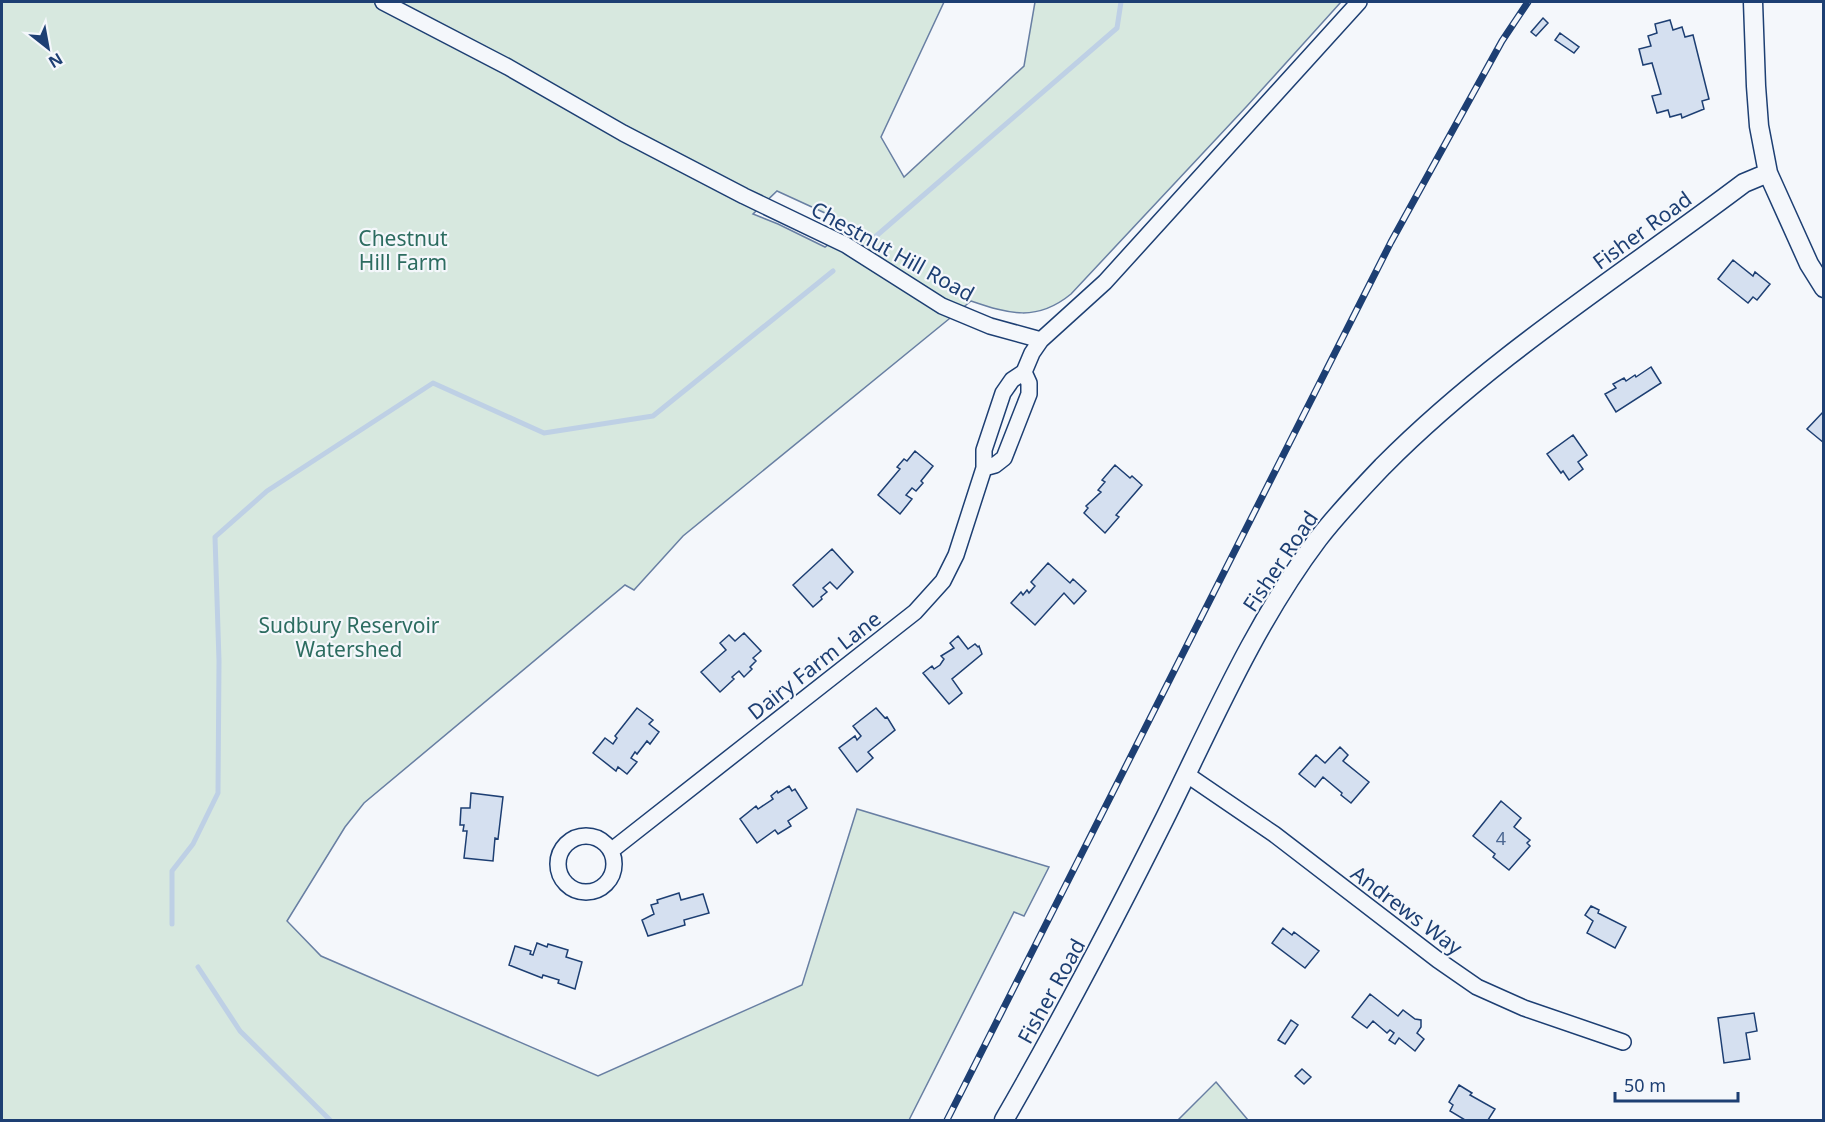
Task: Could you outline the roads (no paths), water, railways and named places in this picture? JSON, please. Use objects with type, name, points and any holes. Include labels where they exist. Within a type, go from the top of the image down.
[{"type":"street","name":"Chestnut Hill Road","points":[[383,2],[508,67],[623,133],[744,196],[846,245],[942,306],[990,326],[1041,340]]},
{"type":"street","points":[[1041,340],[1105,282],[1359,2]]},
{"type":"street","points":[[1753,2],[1758,116],[1768,173],[1809,264],[1824,288]]},
{"type":"street","name":"Fisher Road","points":[[1004,1120],[1108,933],[1237,671],[1284,588],[1320,537],[1365,485],[1429,420],[1495,366],[1744,183],[1768,173]]},
{"type":"street","name":"Dairy Farm Lane","points":[[612,850],[915,612],[943,580],[956,555],[984,468],[984,450],[1003,393],[1012,380],[1024,372],[1032,353],[1041,340]]},
{"type":"street","points":[[984,468],[995,465],[1004,458],[1029,394],[1029,383],[1024,372]]},
{"type":"street","name":"Andrews Way","points":[[1186,774],[1274,834],[1438,960],[1477,987],[1533,1011],[1623,1042]]},
{"type":"waterway","points":[[875,237],[1117,28],[1121,2]]},
{"type":"waterway","points":[[172,924],[172,871],[193,844],[218,793],[219,661],[215,537],[267,491],[433,383],[544,433],[653,416],[833,271]]},
{"type":"waterway","points":[[198,967],[240,1031],[330,1120]]},
{"type":"railway","points":[[947,1120],[1391,242],[1502,41],[1528,2]]},
{"type":"park label","name":"Chestnut Hill Farm","points":[[403,250]]},
{"type":"park label","name":"Sudbury Reservoir Watershed","points":[[349,637]]}]
